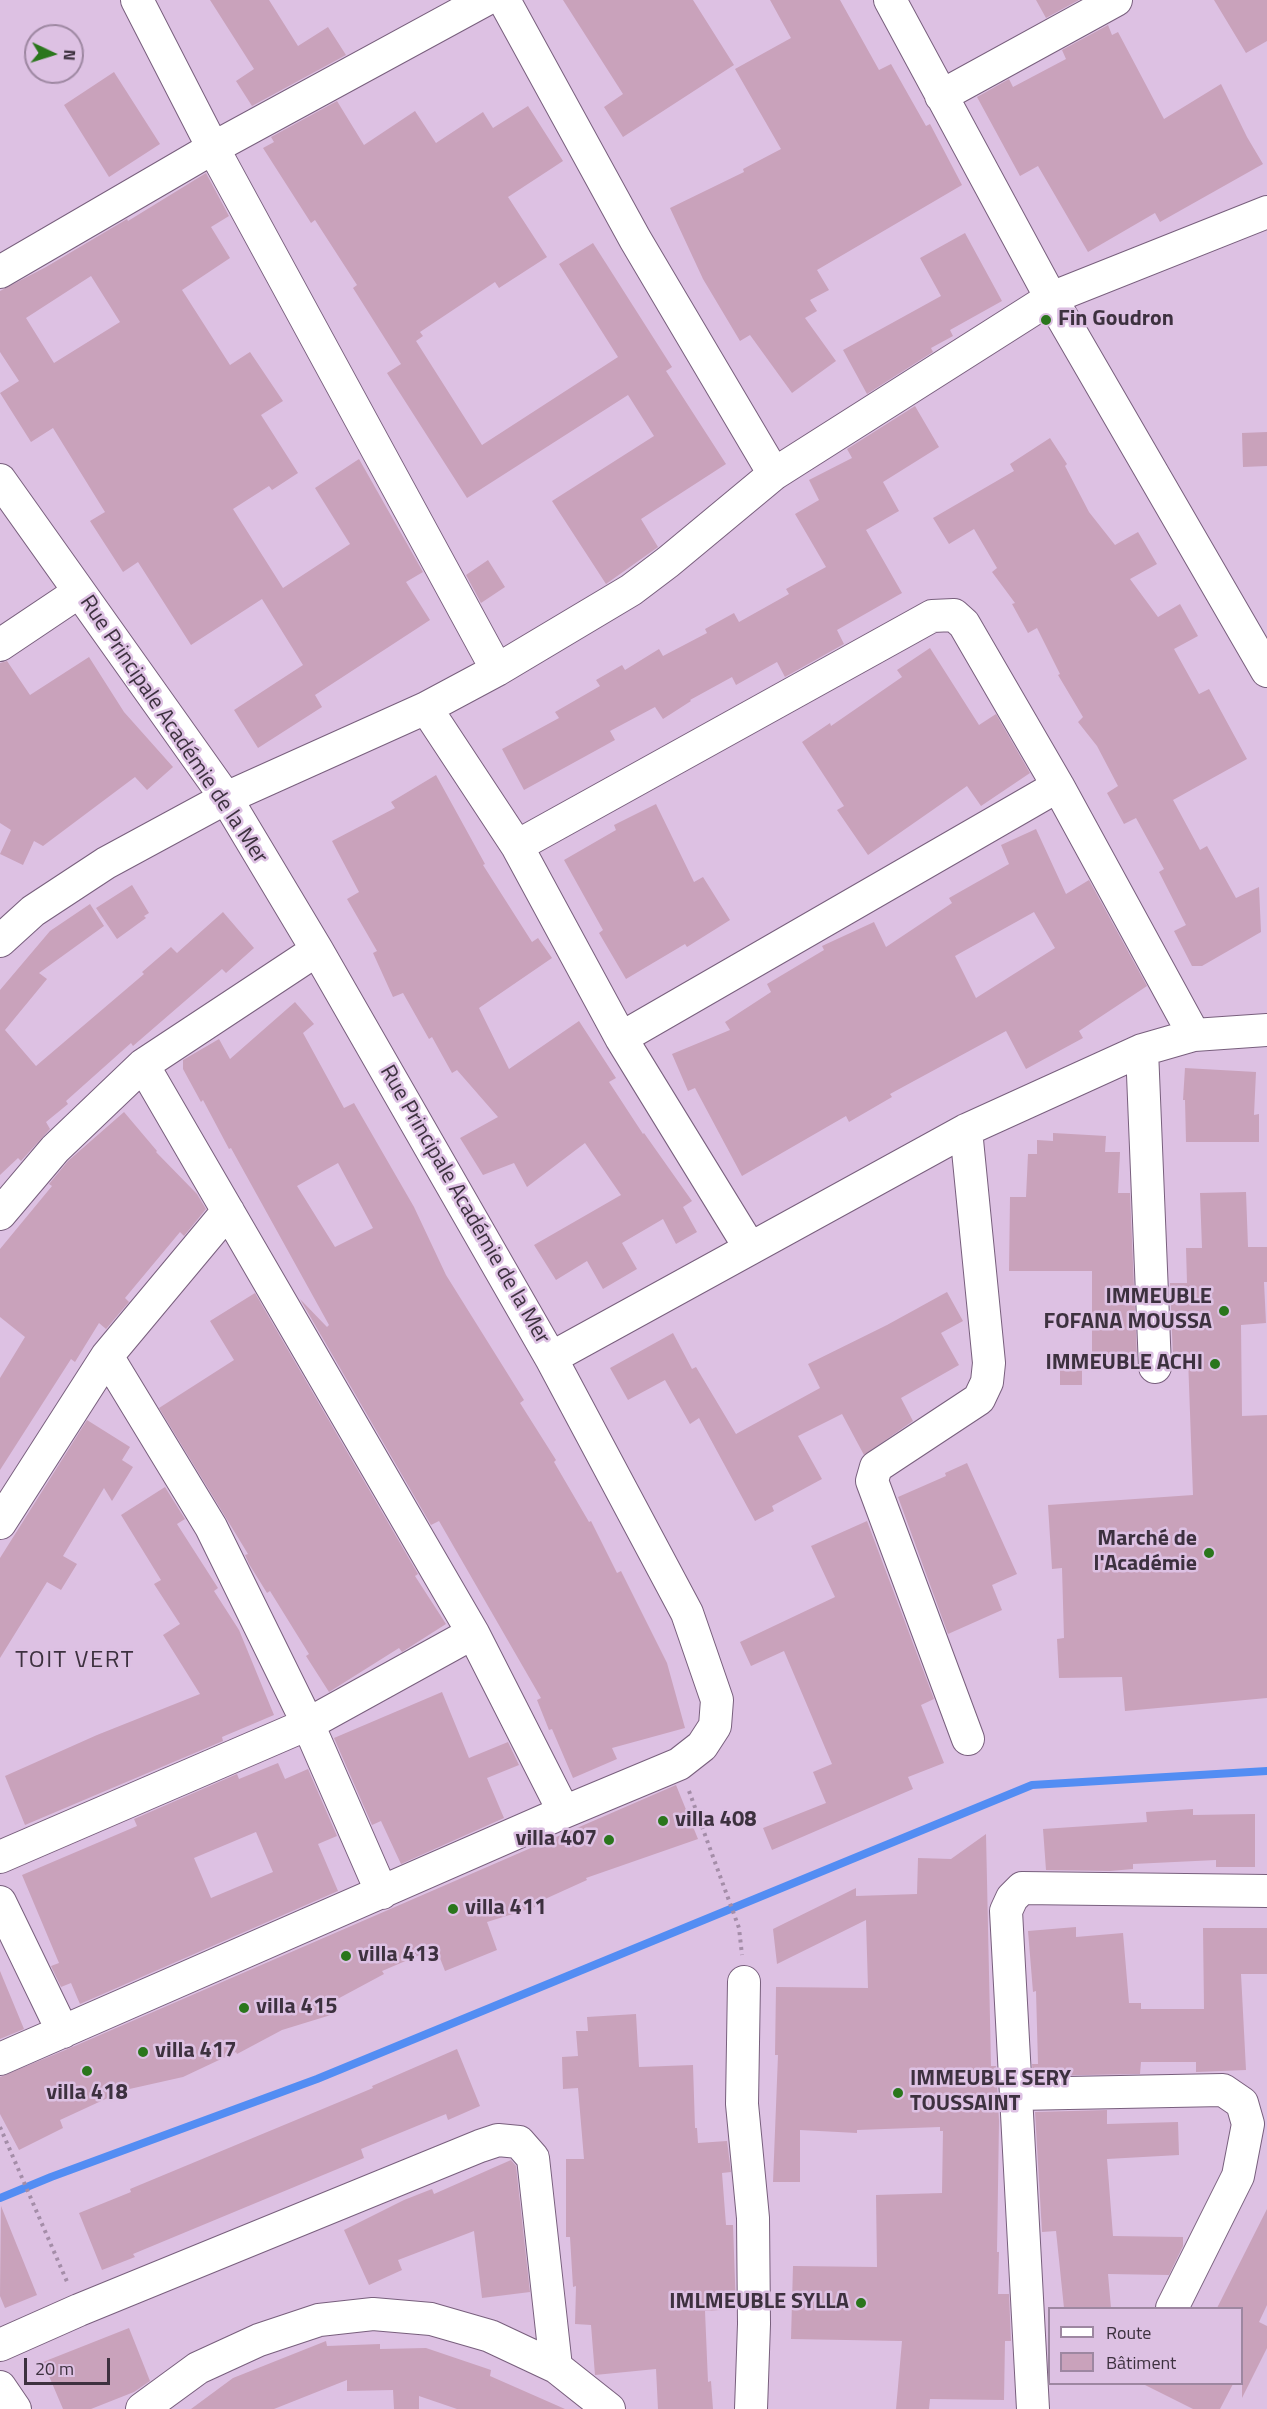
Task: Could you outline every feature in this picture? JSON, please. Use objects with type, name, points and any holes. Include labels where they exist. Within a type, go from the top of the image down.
[{"type":"street","points":[[137,0],[213,148],[496,670]]},
{"type":"street","points":[[0,272],[213,148],[485,0]]},
{"type":"street","points":[[504,0],[635,239],[774,474]]},
{"type":"street","points":[[890,0],[1051,298],[1267,671]]},
{"type":"street","points":[[941,96],[1116,0]]},
{"type":"street","points":[[0,941],[33,911],[106,863],[226,798],[426,708],[496,670],[632,590],[774,474],[1051,298],[1267,212]]},
{"type":"street","name":"Rue Principale Académie de la Mer","points":[[0,480],[226,798],[317,950],[551,1358],[966,1130],[1142,1050],[1194,1035],[1267,1030]]},
{"type":"street","points":[[0,645],[79,592]]},
{"type":"street","points":[[517,846],[932,616],[954,615],[964,624],[1058,786],[1194,1035]]},
{"type":"street","points":[[426,708],[517,846],[621,1038],[750,1248]]},
{"type":"street","points":[[621,1038],[1058,786]]},
{"type":"street","points":[[0,1214],[55,1149],[143,1065],[317,950]]},
{"type":"street","points":[[1142,1050],[1155,1367]]},
{"type":"street","points":[[143,1065],[473,1633],[564,1812]]},
{"type":"street","points":[[966,1130],[989,1363],[987,1382],[979,1399],[876,1467],[872,1480],[968,1739]]},
{"type":"street","points":[[0,1523],[107,1356],[228,1211]]},
{"type":"street","points":[[107,1356],[211,1527],[308,1724],[382,1893]]},
{"type":"street","points":[[0,2059],[564,1812],[679,1764],[702,1746],[715,1726],[717,1700],[687,1613],[551,1358]]},
{"type":"street","points":[[0,1857],[308,1724],[473,1633]]},
{"type":"street","points":[[1033,2409],[1006,1911],[1012,1898],[1022,1888],[1267,1892]]},
{"type":"street","points":[[0,1902],[63,2032]]},
{"type":"street","points":[[744,1982],[742,2104],[753,2218],[751,2409]]},
{"type":"street","points":[[1017,2094],[1223,2090],[1242,2103],[1248,2124],[1238,2176],[1172,2307]]},
{"type":"street","points":[[0,2345],[79,2310],[498,2140],[519,2142],[533,2158],[555,2367]]},
{"type":"street","points":[[142,2409],[198,2368],[260,2340],[319,2320],[373,2313],[431,2319],[490,2336],[555,2367],[609,2409]]},
{"type":"street","points":[[0,2387],[15,2409]]},
{"type":"path","points":[[679,1764],[739,1928]]},
{"type":"path","points":[[0,2127],[79,2310]]},
{"type":"building","points":[[210,0],[269,0],[298,46],[328,27],[346,55],[252,106],[236,81],[254,69]]},
{"type":"building","points":[[563,0],[693,0],[734,65],[623,137],[604,107],[623,94]]},
{"type":"building","points":[[770,0],[840,0],[879,70],[891,64],[926,126],[930,124],[962,185],[817,270],[829,290],[810,300],[817,311],[805,318],[836,361],[792,393],[750,335],[740,341],[703,279],[670,208],[744,172],[743,169],[781,149],[735,69],[791,38]]},
{"type":"building","points":[[1036,0],[1079,0],[1046,18]]},
{"type":"building","points":[[1214,0],[1267,0],[1267,41],[1246,53]]},
{"type":"building","points":[[1108,25],[1112,35],[1118,32],[1164,119],[1221,84],[1263,164],[1160,222],[1155,213],[1088,252],[1038,166],[1020,176],[977,97],[1009,79],[1013,87],[1066,59],[1062,50]]},
{"type":"building","points":[[114,72],[160,144],[109,177],[64,105]]},
{"type":"building","points":[[337,101],[364,145],[415,111],[436,143],[483,112],[493,128],[528,106],[563,161],[508,197],[547,257],[499,288],[495,282],[420,332],[423,336],[416,341],[482,445],[618,357],[559,264],[593,243],[672,367],[666,371],[726,464],[641,519],[658,547],[606,584],[552,501],[654,436],[628,395],[467,498],[387,373],[401,364],[353,288],[357,285],[315,220],[311,223],[263,148],[274,142],[271,137]]},
{"type":"building","points":[[206,173],[229,216],[211,227],[230,258],[182,290],[230,365],[250,352],[283,401],[261,415],[298,473],[272,490],[269,486],[233,509],[283,588],[350,544],[315,488],[359,459],[423,572],[406,582],[430,620],[315,695],[322,707],[258,748],[234,710],[303,665],[262,599],[191,645],[138,562],[123,572],[90,521],[105,512],[53,428],[31,442],[0,393],[19,381],[0,352],[0,291],[46,267],[127,219],[128,221]],"holes":[[[91,276],[120,322],[54,363],[26,318]]]},
{"type":"building","points":[[965,233],[1002,301],[950,330],[953,336],[931,348],[933,352],[867,394],[843,350],[941,296],[920,258]]},
{"type":"building","points":[[915,406],[939,447],[883,482],[899,511],[866,530],[902,593],[837,630],[844,644],[785,677],[777,662],[736,685],[732,677],[690,700],[663,719],[655,707],[610,731],[615,740],[524,790],[502,749],[559,718],[555,712],[600,686],[596,680],[622,665],[625,670],[659,649],[663,656],[707,633],[705,629],[734,613],[739,622],[789,594],[786,589],[826,567],[795,514],[819,500],[809,480],[852,458],[847,449]]},
{"type":"building","points":[[1267,432],[1267,466],[1243,467],[1242,433]]},
{"type":"building","points":[[1050,438],[1067,464],[1065,466],[1089,512],[1115,545],[1138,532],[1157,564],[1130,579],[1158,617],[1180,604],[1198,636],[1174,649],[1199,694],[1209,689],[1247,759],[1173,800],[1200,850],[1207,846],[1236,898],[1259,887],[1261,932],[1202,966],[1192,966],[1174,931],[1186,925],[1159,872],[1164,869],[1136,818],[1124,824],[1107,793],[1118,786],[1097,746],[1078,722],[1083,717],[1058,675],[1060,674],[1037,628],[1028,633],[1012,604],[1015,603],[992,572],[997,568],[974,529],[949,544],[933,518],[1014,471],[1010,464]]},
{"type":"building","points":[[488,560],[505,587],[481,603],[466,575]]},
{"type":"building","points":[[930,648],[979,725],[996,714],[1030,773],[981,806],[967,786],[868,855],[837,810],[844,806],[802,742],[830,723],[831,726],[902,677],[897,670]]},
{"type":"building","points":[[89,657],[124,712],[173,767],[147,790],[135,777],[43,846],[34,841],[23,865],[0,854],[11,830],[0,823],[0,663],[7,661],[30,695]]},
{"type":"building","points":[[436,775],[485,864],[483,865],[532,942],[538,938],[552,958],[479,1008],[509,1069],[579,1021],[616,1078],[609,1082],[643,1134],[692,1201],[683,1207],[697,1232],[676,1244],[663,1219],[622,1243],[637,1269],[603,1289],[587,1261],[556,1280],[534,1245],[621,1195],[585,1143],[527,1187],[514,1163],[483,1175],[460,1138],[498,1117],[457,1070],[452,1073],[432,1037],[429,1039],[403,993],[393,997],[373,953],[377,951],[347,899],[359,892],[332,841],[395,808],[391,802]]},
{"type":"building","points":[[656,804],[694,882],[703,877],[730,920],[687,947],[685,944],[626,979],[599,933],[603,930],[564,860],[616,830],[614,825]]},
{"type":"building","points":[[1036,829],[1066,894],[1089,880],[1147,986],[1079,1031],[1083,1038],[1026,1069],[1006,1031],[890,1094],[892,1097],[849,1122],[846,1116],[742,1176],[695,1088],[688,1091],[672,1054],[730,1030],[725,1022],[771,992],[767,984],[824,950],[822,946],[874,922],[886,947],[952,903],[949,898],[1009,864],[1001,845]],"holes":[[[1034,912],[1055,948],[976,998],[955,956]]]},
{"type":"building","points":[[132,885],[149,913],[144,916],[146,918],[117,939],[96,908]]},
{"type":"building","points":[[90,904],[104,926],[39,973],[47,979],[5,1030],[36,1066],[144,974],[142,972],[171,947],[177,953],[223,912],[254,948],[226,973],[222,969],[133,1046],[131,1043],[66,1101],[68,1104],[46,1122],[50,1129],[21,1161],[18,1158],[0,1175],[0,990],[50,931]]},
{"type":"building","points":[[295,1002],[314,1024],[303,1033],[344,1108],[354,1103],[414,1207],[446,1275],[524,1400],[520,1403],[556,1460],[554,1462],[589,1522],[591,1521],[617,1573],[621,1571],[667,1663],[685,1728],[612,1748],[617,1759],[573,1778],[537,1700],[541,1698],[439,1521],[431,1525],[300,1299],[327,1327],[329,1325],[231,1148],[229,1149],[203,1100],[201,1102],[183,1069],[183,1060],[219,1039],[230,1059]],"holes":[[[338,1163],[373,1228],[335,1247],[297,1186]]]},
{"type":"building","points":[[1185,1068],[1256,1072],[1254,1115],[1259,1114],[1259,1142],[1186,1142],[1185,1100],[1183,1100]]},
{"type":"building","points":[[124,1112],[156,1152],[197,1194],[206,1209],[184,1236],[180,1232],[125,1298],[129,1302],[106,1329],[99,1323],[75,1362],[71,1359],[0,1470],[0,1378],[25,1337],[0,1317],[0,1249],[52,1186],[49,1184],[68,1161]]},
{"type":"building","points":[[1053,1133],[1106,1136],[1105,1152],[1120,1152],[1118,1193],[1130,1193],[1137,1357],[1092,1357],[1092,1271],[1009,1271],[1010,1197],[1026,1197],[1028,1154],[1037,1154],[1037,1140],[1053,1141]]},
{"type":"building","points":[[1246,1192],[1248,1247],[1267,1247],[1267,1282],[1264,1282],[1266,1323],[1241,1325],[1242,1416],[1267,1415],[1267,1698],[1125,1711],[1122,1677],[1059,1678],[1057,1639],[1064,1638],[1062,1568],[1052,1569],[1048,1505],[1193,1495],[1188,1358],[1173,1358],[1170,1283],[1187,1283],[1186,1248],[1202,1248],[1200,1193]]},
{"type":"building","points":[[947,1292],[963,1321],[941,1333],[959,1365],[901,1398],[913,1421],[864,1455],[842,1414],[798,1436],[822,1479],[772,1506],[774,1511],[755,1521],[699,1418],[690,1424],[665,1380],[628,1400],[610,1368],[673,1333],[692,1369],[696,1367],[736,1434],[820,1388],[808,1364]]},
{"type":"building","points":[[255,1293],[418,1574],[415,1576],[446,1624],[402,1652],[399,1648],[329,1692],[306,1656],[309,1654],[270,1591],[267,1593],[249,1564],[245,1555],[248,1554],[159,1408],[234,1360],[210,1321]]},
{"type":"building","points":[[1060,1360],[1082,1360],[1082,1385],[1060,1385]]},
{"type":"building","points":[[87,1420],[130,1447],[122,1460],[133,1467],[112,1501],[104,1488],[63,1556],[77,1564],[61,1590],[47,1582],[0,1658],[0,1558]]},
{"type":"building","points":[[967,1463],[1017,1574],[992,1585],[1002,1610],[948,1634],[898,1497],[946,1476],[945,1473]]},
{"type":"building","points":[[165,1487],[185,1519],[177,1524],[218,1588],[214,1591],[239,1630],[274,1715],[222,1737],[223,1741],[25,1825],[5,1776],[97,1735],[200,1694],[163,1635],[180,1624],[154,1584],[161,1580],[121,1515]]},
{"type":"building","points":[[867,1521],[934,1699],[921,1705],[944,1763],[908,1777],[913,1789],[772,1850],[763,1828],[826,1803],[813,1772],[832,1764],[784,1651],[751,1666],[740,1642],[835,1597],[811,1546]]},
{"type":"building","points":[[442,1692],[469,1758],[508,1742],[519,1765],[487,1778],[504,1818],[401,1864],[381,1821],[372,1825],[334,1738]]},
{"type":"building","points":[[278,1763],[285,1779],[308,1769],[337,1836],[318,1844],[338,1891],[80,2004],[71,1983],[61,1987],[51,1966],[59,1963],[22,1875],[137,1826],[134,1819],[237,1774],[239,1779]],"holes":[[[256,1832],[273,1872],[211,1898],[194,1858]]]},
{"type":"building","points":[[676,1785],[698,1839],[586,1878],[587,1880],[534,1904],[535,1907],[487,1922],[497,1950],[445,1971],[436,1948],[382,1971],[384,1974],[330,2003],[334,2014],[282,2030],[237,2054],[236,2052],[183,2077],[125,2090],[60,2120],[63,2128],[19,2150],[0,2114],[0,2077]]},
{"type":"building","points":[[1193,1809],[1193,1815],[1255,1814],[1255,1867],[1216,1867],[1216,1860],[1133,1864],[1133,1869],[1110,1871],[1046,1870],[1043,1829],[1147,1822],[1146,1812]]},
{"type":"building","points":[[986,1834],[991,2066],[996,2066],[999,2121],[998,2294],[1009,2294],[1011,2341],[1005,2341],[1004,2400],[930,2399],[929,2409],[896,2409],[902,2341],[791,2339],[793,2266],[877,2267],[876,2195],[942,2193],[943,2131],[940,2131],[940,2127],[857,2130],[857,2133],[800,2130],[800,2182],[773,2182],[778,2055],[775,2055],[776,1987],[868,1988],[866,1920],[777,1964],[773,1929],[856,1888],[856,1896],[917,1894],[918,1858],[951,1859]]},
{"type":"building","points":[[1076,1927],[1076,1937],[1123,1933],[1129,2003],[1141,2003],[1141,2009],[1204,2009],[1203,1928],[1267,1928],[1267,1974],[1241,1974],[1246,2070],[1196,2072],[1196,2062],[1141,2062],[1140,2074],[1033,2076],[1032,2064],[1038,2064],[1036,1991],[1033,1992],[1028,1931]]},
{"type":"building","points":[[0,1971],[24,2029],[0,2039]]},
{"type":"building","points":[[636,2014],[639,2067],[693,2065],[695,2128],[697,2128],[698,2143],[727,2141],[731,2172],[722,2173],[726,2225],[733,2225],[736,2309],[705,2311],[708,2382],[711,2381],[713,2409],[658,2409],[656,2369],[595,2375],[591,2325],[575,2324],[576,2286],[573,2287],[570,2237],[566,2237],[566,2159],[584,2159],[578,2088],[563,2089],[562,2057],[578,2056],[576,2031],[588,2031],[587,2017]]},
{"type":"building","points":[[457,2049],[480,2106],[448,2120],[446,2114],[361,2149],[364,2158],[133,2254],[135,2257],[102,2270],[79,2213],[131,2192],[130,2189],[373,2088],[372,2086]]},
{"type":"building","points":[[1107,2110],[1107,2124],[1178,2122],[1179,2155],[1107,2159],[1113,2236],[1183,2237],[1183,2246],[1169,2275],[1108,2274],[1111,2307],[1064,2307],[1056,2231],[1042,2232],[1035,2112]]},
{"type":"building","points":[[511,2160],[516,2166],[530,2292],[482,2298],[474,2231],[398,2260],[402,2270],[369,2285],[344,2230],[404,2200],[432,2189],[434,2194]]},
{"type":"building","points":[[1,2206],[37,2295],[5,2308],[0,2296]]},
{"type":"building","points":[[1267,2209],[1267,2305],[1259,2322],[1267,2326],[1267,2348],[1242,2398],[1243,2307],[1218,2307]]},
{"type":"building","points":[[129,2328],[150,2381],[134,2392],[91,2409],[63,2409],[43,2362]]},
{"type":"building","points":[[326,2341],[327,2346],[380,2344],[380,2349],[426,2348],[491,2370],[490,2376],[565,2409],[457,2409],[419,2396],[419,2409],[394,2409],[393,2390],[347,2391],[347,2380],[274,2409],[191,2409],[233,2378]]},
{"type":"building","points":[[1145,2385],[1232,2385],[1220,2409],[1193,2409]]},
{"type":"waterway","points":[[0,2198],[317,2079],[1032,1785],[1267,1771]]},
{"type":"place","name":"Fin Goudron","points":[[1046,320]]},
{"type":"place","name":"IMMEUBLE FOFANA MOUSSA","points":[[1224,1311]]},
{"type":"place","name":"IMMEUBLE ACHI","points":[[1215,1364]]},
{"type":"place","name":"Marché de l'Académie","points":[[1209,1553]]},
{"type":"place","name":"villa 408","points":[[663,1821]]},
{"type":"place","name":"villa 407","points":[[609,1840]]},
{"type":"place","name":"villa 411","points":[[453,1909]]},
{"type":"place","name":"villa 413","points":[[346,1956]]},
{"type":"place","name":"villa 415","points":[[244,2008]]},
{"type":"place","name":"villa 417","points":[[143,2052]]},
{"type":"place","name":"villa 418","points":[[87,2071]]},
{"type":"place","name":"IMMEUBLE SERY TOUSSAINT","points":[[898,2093]]},
{"type":"place","name":"IMLMEUBLE SYLLA","points":[[861,2303]]},
{"type":"district","name":"TOIT VERT","points":[[75,1661]]}]
